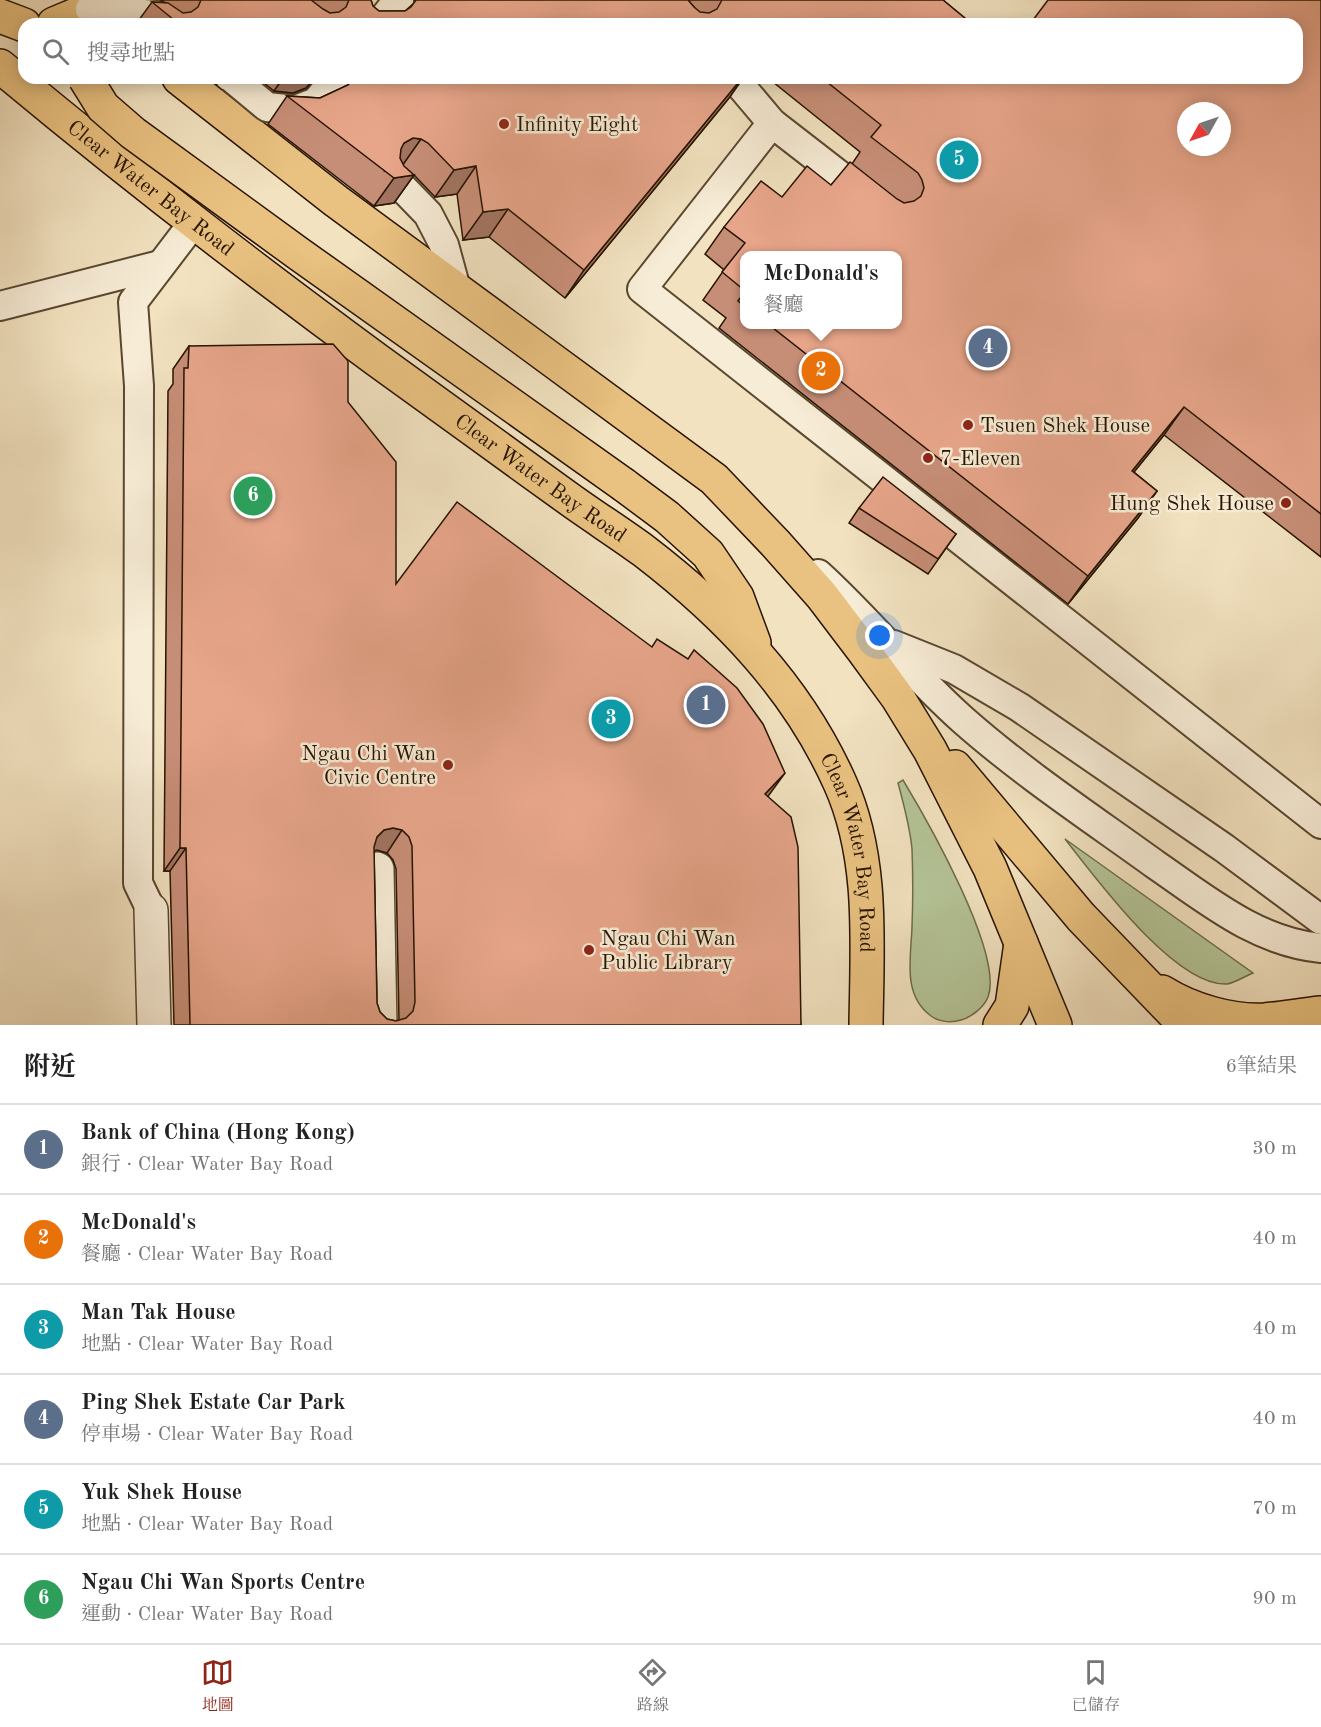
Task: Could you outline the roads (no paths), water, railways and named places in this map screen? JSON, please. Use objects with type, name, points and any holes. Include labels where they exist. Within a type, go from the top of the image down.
[{"type":"main road","points":[[68,18],[90,8]]},
{"type":"main road","points":[[0,16],[18,23]]},
{"type":"main road","name":"Clear Water Bay Road","points":[[0,66],[18,80]]},
{"type":"main road","name":"Clear Water Bay Road","points":[[22,84],[194,222],[366,351],[642,550],[720,615],[758,653],[792,698],[819,742],[841,784],[856,828],[864,873],[866,1025]]},
{"type":"main road","points":[[89,84],[103,107],[133,133],[667,517],[708,554],[737,597],[758,653]]},
{"type":"main road","points":[[187,84],[336,201],[714,479],[822,596],[898,698],[1019,846],[1081,917],[1185,1025]]},
{"type":"main road","points":[[898,698],[930,750],[990,868],[1055,1025]]},
{"type":"main road","points":[[1000,1025],[1012,1006],[1021,941]]},
{"type":"main road","points":[[1136,975],[1166,994],[1198,1008],[1251,1022],[1321,1013]]},
{"type":"main road","points":[[867,980],[880,1011],[890,1025]]},
{"type":"street","points":[[377,869],[380,1025]]},
{"type":"street","points":[[150,910],[154,1025]]},
{"type":"lane","points":[[364,0],[367,18]]},
{"type":"lane","points":[[384,18],[398,0]]},
{"type":"lane","points":[[90,8],[140,12],[156,15],[159,18]]},
{"type":"lane","points":[[239,84],[267,107],[295,110],[316,102],[330,84]]},
{"type":"lane","points":[[739,84],[772,123],[888,214]]},
{"type":"lane","points":[[772,123],[642,289],[1321,824]]},
{"type":"lane","points":[[398,182],[428,214],[444,245],[456,289]]},
{"type":"lane","points":[[150,910],[138,883],[139,386],[133,302],[194,222]]},
{"type":"lane","points":[[0,306],[160,264]]},
{"type":"lane","points":[[714,479],[839,593],[925,684],[1005,756],[1229,916],[1266,934],[1321,948]]},
{"type":"lane","points":[[886,642],[954,669],[1018,706],[1224,848],[1321,920]]},
{"type":"place","name":"Infinity Eight","points":[[504,124]]},
{"type":"place","name":"Yuk Shek House","points":[[959,160]]},
{"type":"place","name":"Ping Shek Estate Car Park","points":[[988,348]]},
{"type":"place","name":"McDonald's","points":[[821,371]]},
{"type":"place","name":"Tsuen Shek House","points":[[968,425]]},
{"type":"place","name":"7-Eleven","points":[[928,458]]},
{"type":"place","name":"Ngau Chi Wan Sports Centre","points":[[253,496]]},
{"type":"place","name":"Hung Shek House","points":[[1286,503]]},
{"type":"place","name":"Bank of China (Hong Kong)","points":[[706,705]]},
{"type":"place","name":"Man Tak House","points":[[611,719]]},
{"type":"place","name":"Ngau Chi Wan Civic Centre","points":[[448,765]]},
{"type":"place","name":"Ngau Chi Wan Public Library","points":[[589,950]]}]
